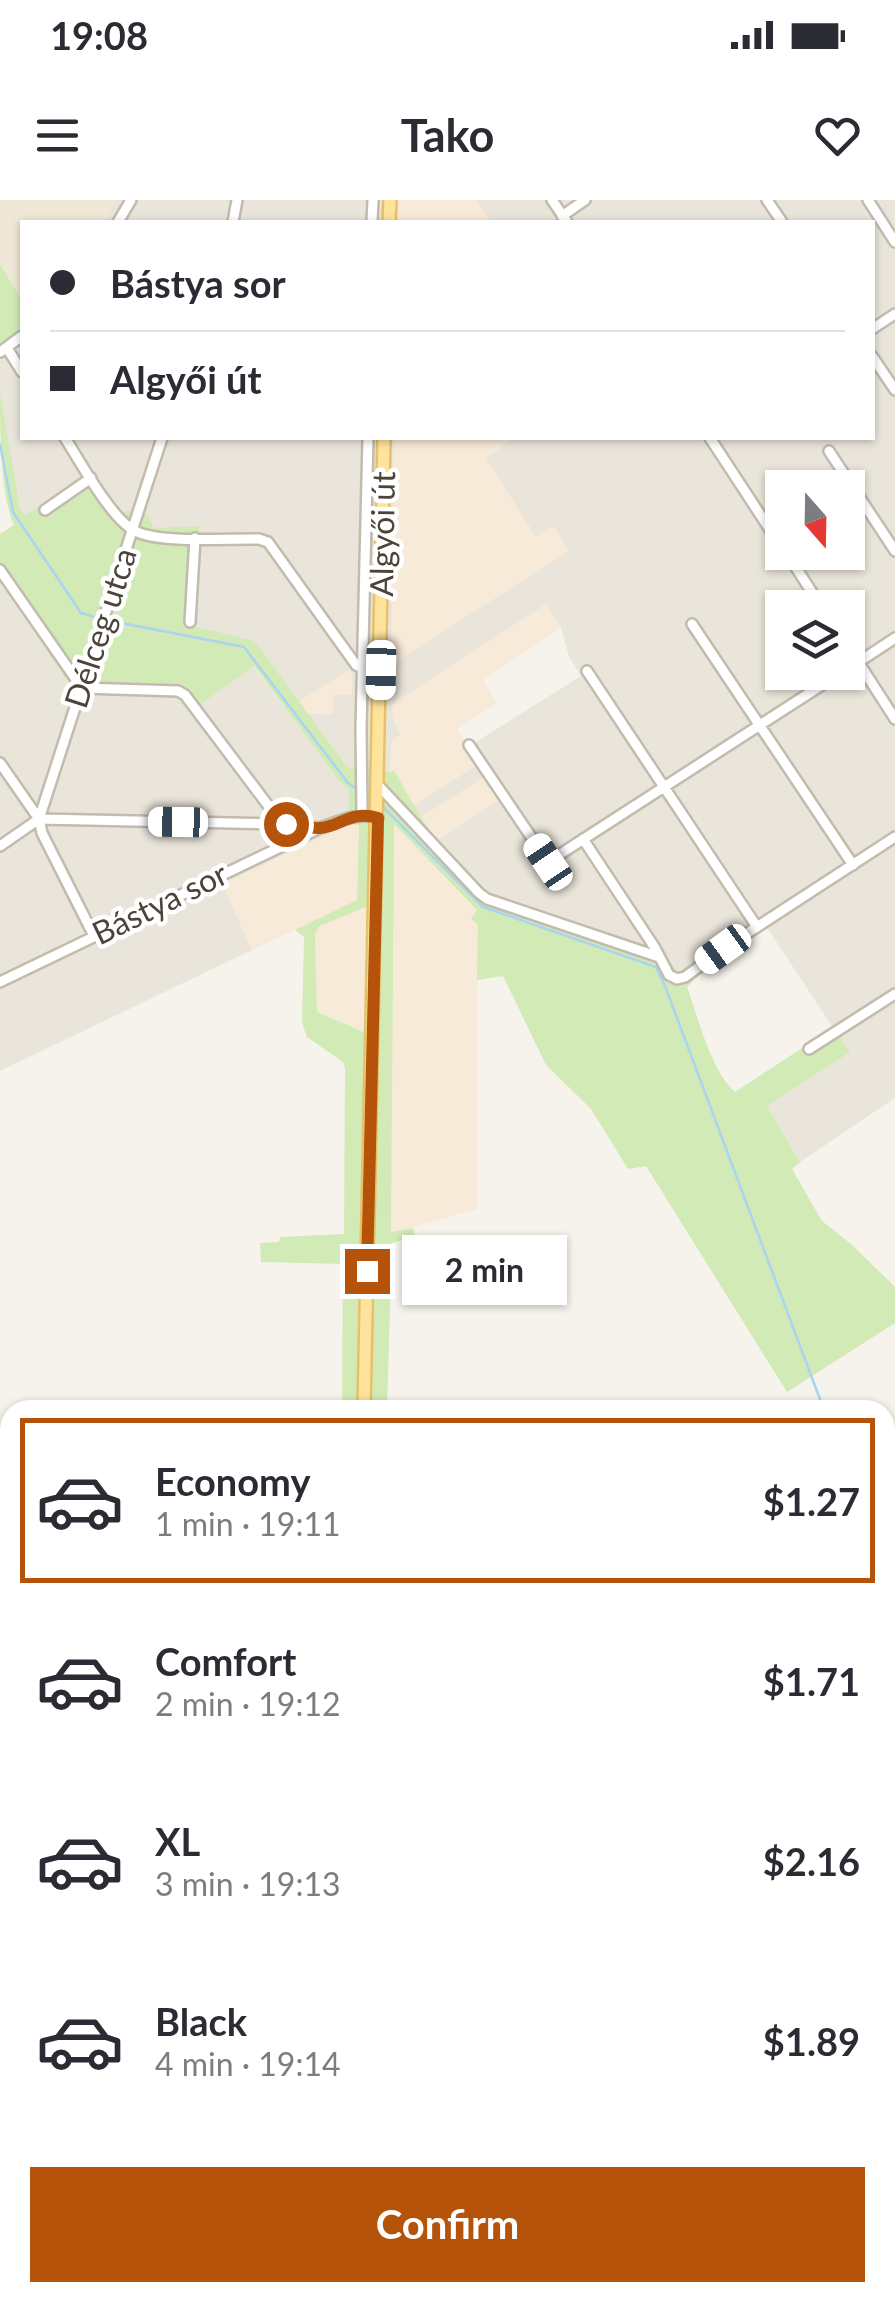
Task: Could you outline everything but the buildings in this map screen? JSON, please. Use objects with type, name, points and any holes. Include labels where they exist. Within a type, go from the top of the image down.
[{"type":"main road","name":"Algyői út","points":[[364,1400],[384,440]]},
{"type":"street","points":[[552,200],[565,219],[586,200]]},
{"type":"street","points":[[868,200],[895,242]]},
{"type":"street","points":[[3,350],[20,370]]},
{"type":"street","points":[[875,360],[895,390]]},
{"type":"street","points":[[66,440],[108,504],[132,530],[146,536],[268,542],[356,665],[381,670]]},
{"type":"street","name":"Délceg utca","points":[[40,820],[161,440]]},
{"type":"street","name":"Algyői út","points":[[362,816],[368,440]]},
{"type":"street","points":[[711,440],[765,521]]},
{"type":"street","points":[[829,451],[895,551]]},
{"type":"street","points":[[45,510],[91,478]]},
{"type":"street","points":[[190,622],[195,538]]},
{"type":"street","points":[[0,570],[82,688],[178,691],[186,696],[294,840]]},
{"type":"street","points":[[692,624],[853,865]]},
{"type":"street","points":[[865,657],[895,638]]},
{"type":"street","points":[[350,655],[364,649]]},
{"type":"street","points":[[587,671],[757,927]]},
{"type":"street","points":[[865,673],[895,719]]},
{"type":"street","points":[[469,745],[548,862],[815,690]]},
{"type":"street","points":[[0,762],[40,820],[42,833],[94,936]]},
{"type":"street","points":[[378,790],[487,899],[660,957]]},
{"type":"street","name":"Bástya sor","points":[[0,982],[320,828],[362,816],[378,816]]},
{"type":"street","points":[[0,846],[40,820],[320,828]]},
{"type":"street","points":[[583,839],[668,975],[677,979],[895,837]]},
{"type":"street","points":[[809,1049],[895,994]]},
{"type":"shaded area","points":[[0,200],[116,200],[105,220],[20,220],[20,297],[0,264]]},
{"type":"shaded area","points":[[116,200],[397,200],[397,220],[105,220]]},
{"type":"shaded area","points":[[397,200],[475,200],[490,220],[397,220]]},
{"type":"shaded area","points":[[475,200],[895,200],[895,1098],[800,1162],[767,1106],[849,1052],[762,920],[677,972],[654,952],[484,891],[474,883],[437,840],[498,800],[484,778],[421,817],[413,806],[478,764],[468,747],[581,676],[546,604],[393,719],[401,735],[392,741],[390,772],[347,767],[307,714],[333,714],[333,694],[350,670],[298,702],[255,641],[194,626],[154,528],[121,513],[26,515],[19,509],[0,391],[0,343],[20,330],[20,440],[394,440],[392,665],[536,538],[485,458],[511,440],[875,440],[875,220],[490,220]]},
{"type":"shaded area","points":[[394,440],[511,440],[486,458],[536,537],[554,526],[569,551],[391,665]]},
{"type":"shaded area","points":[[0,579],[77,694],[253,666],[349,790],[349,809],[338,816],[350,824],[223,884],[252,950],[0,1071]]},
{"type":"shaded area","points":[[546,604],[561,628],[483,680],[497,703],[457,729],[479,763],[413,806],[394,771],[390,772],[392,741],[401,734],[393,719],[392,704]]},
{"type":"shaded area","points":[[349,670],[352,694],[333,695],[333,714],[307,714],[298,702]]},
{"type":"shaded area","points":[[484,777],[499,800],[437,840],[421,817]]},
{"type":"shaded area","points":[[393,823],[477,910],[472,919],[478,925],[478,1209],[391,1233]]},
{"type":"shaded area","points":[[350,824],[359,825],[357,901],[252,950],[222,884]]},
{"type":"shaded area","points":[[368,906],[365,1032],[317,1012],[315,934],[320,926]]},
{"type":"green space","points":[[0,264],[20,297],[20,330],[0,343]]},
{"type":"green space","points":[[0,391],[20,509],[26,515],[93,471],[121,513],[131,510],[147,514],[154,528],[199,526],[194,626],[255,641],[347,767],[394,770],[433,835],[484,891],[654,951],[661,948],[677,972],[761,919],[766,927],[714,960],[687,987],[712,1057],[735,1092],[833,1028],[850,1052],[767,1106],[800,1162],[792,1169],[822,1221],[895,1287],[895,1323],[787,1392],[646,1166],[628,1169],[591,1109],[546,1065],[503,976],[477,980],[478,925],[471,919],[477,910],[394,824],[391,1232],[413,1228],[415,1236],[392,1243],[387,1400],[342,1400],[343,1264],[261,1262],[260,1243],[279,1242],[280,1237],[344,1234],[345,1068],[343,1062],[307,1037],[302,1023],[304,937],[295,930],[357,900],[359,825],[337,816],[349,809],[349,790],[254,666],[192,710],[181,695],[76,694],[0,579],[0,534],[14,525],[3,479]],"holes":[[[368,906],[365,1032],[317,1012],[315,934],[320,926]]]},
{"type":"waterway","points":[[0,444],[13,512],[81,613],[98,618]]},
{"type":"waterway","points":[[106,620],[244,647],[348,783],[360,791]]},
{"type":"waterway","points":[[383,807],[483,907],[656,967],[820,1400]]},
{"type":"route","points":[[286,824],[320,828],[354,816],[378,818],[367,1271]]}]
